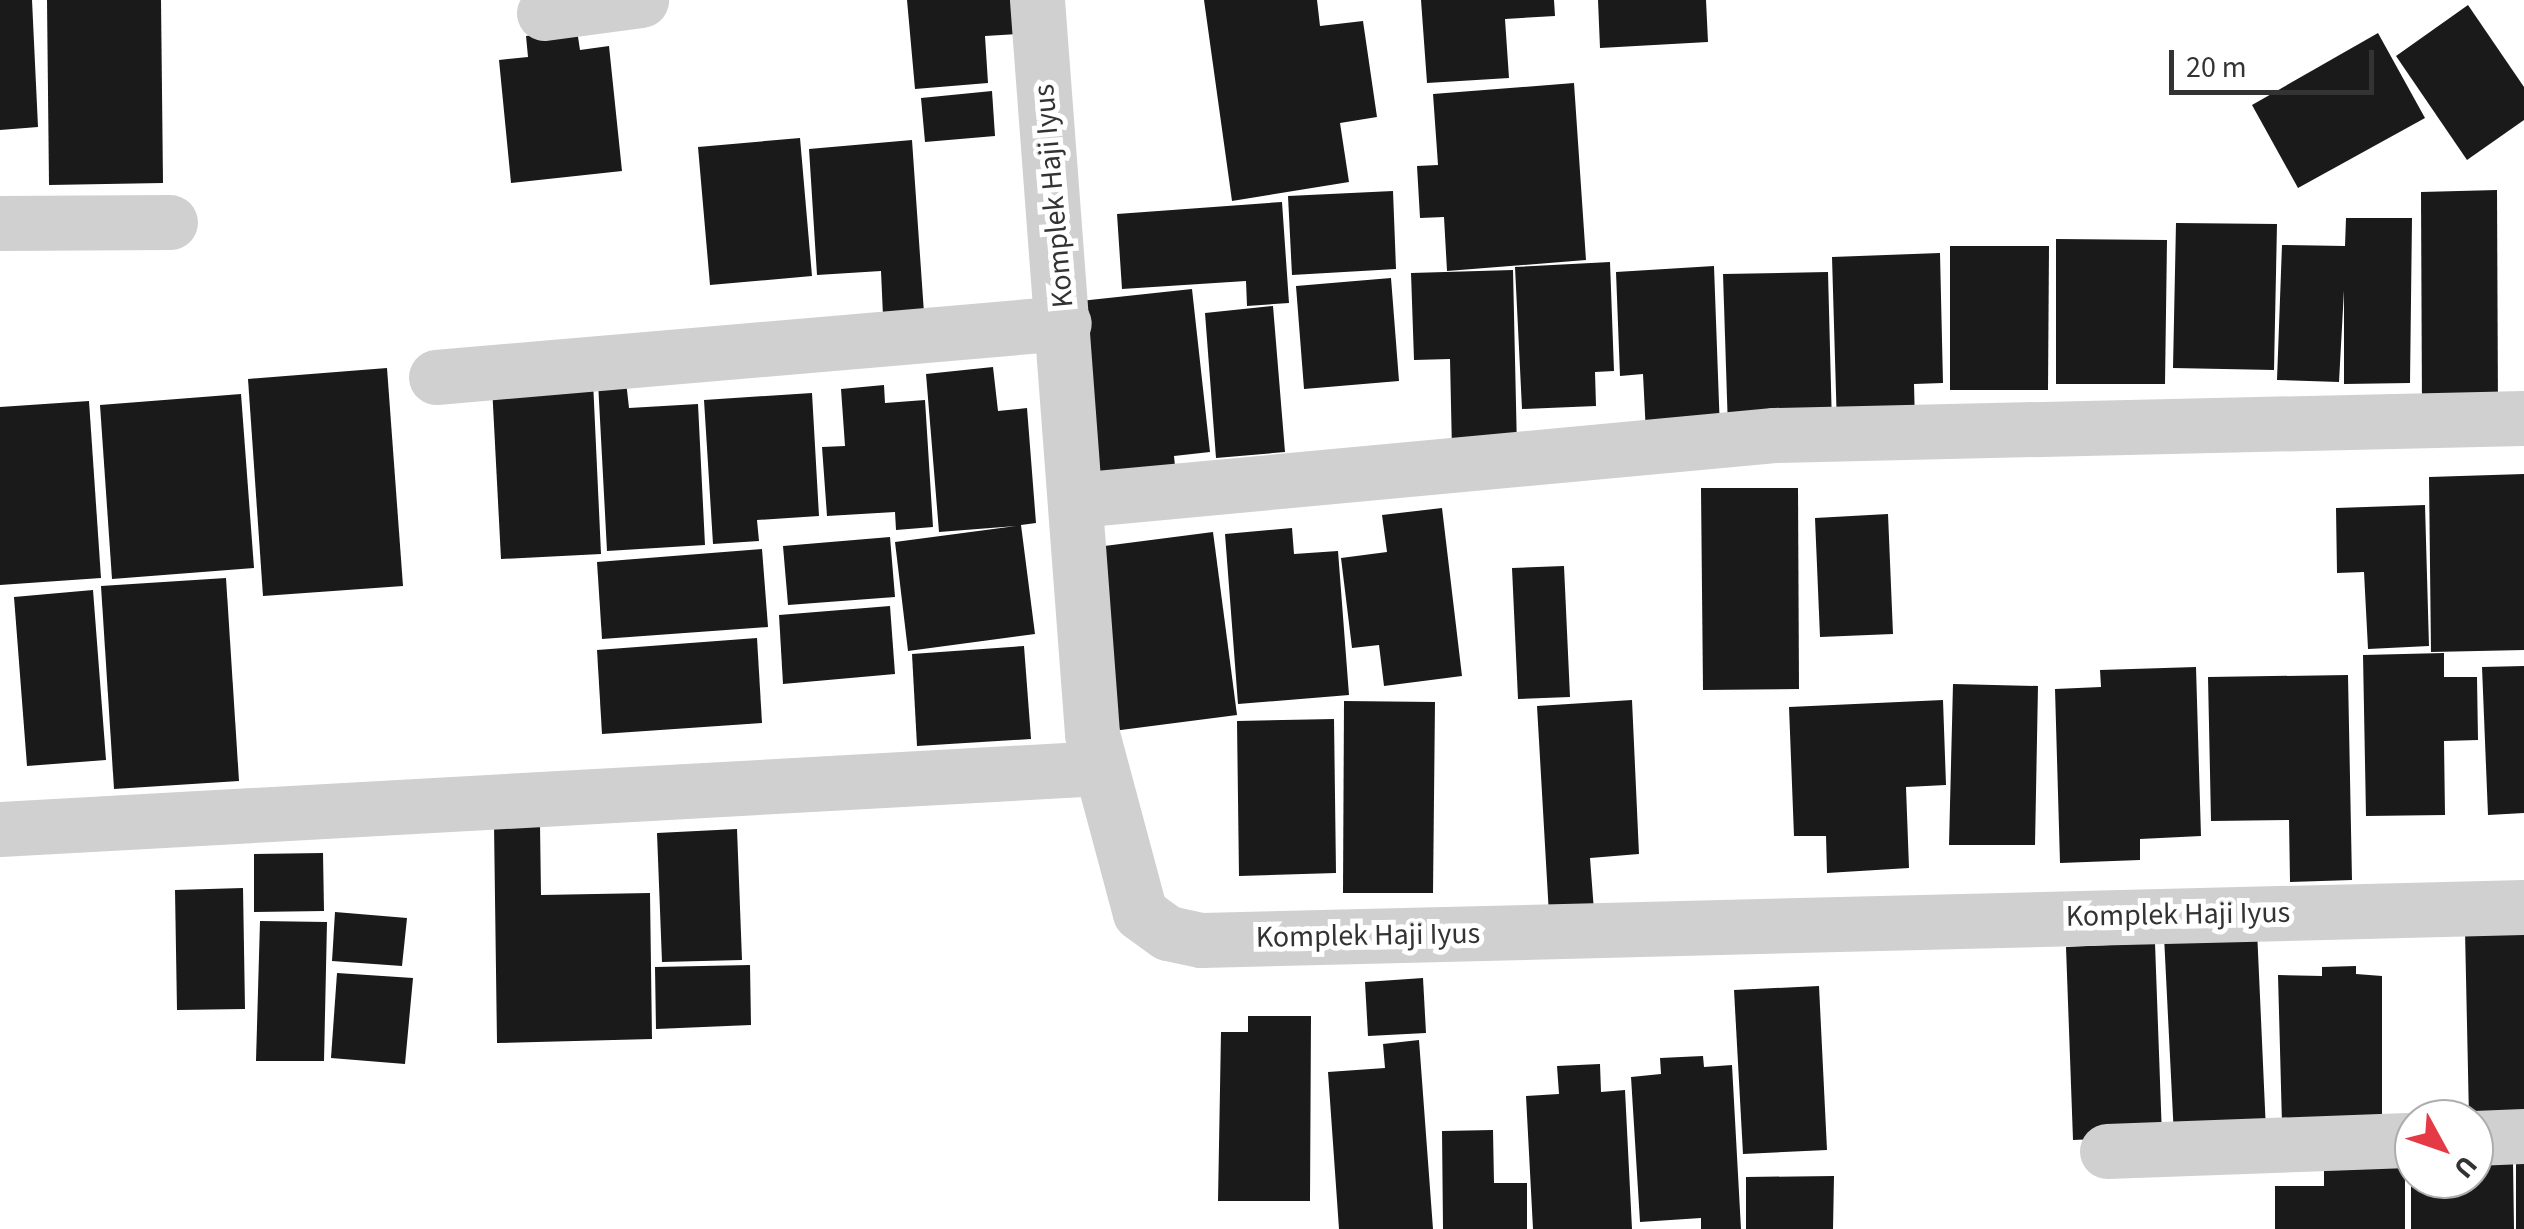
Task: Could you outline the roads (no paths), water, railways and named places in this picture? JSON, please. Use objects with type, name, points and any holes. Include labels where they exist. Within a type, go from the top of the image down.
[{"type":"street","points":[[544,14],[641,0]]},
{"type":"street","name":"Komplek Haji Iyus","points":[[1037,0],[1100,768],[1140,913],[1168,934],[1201,940],[2524,906]]},
{"type":"street","points":[[0,223],[170,222]]},
{"type":"street","points":[[436,377],[1064,323]]},
{"type":"street","points":[[1076,500],[1774,435],[2524,418]]},
{"type":"street","points":[[0,829],[1100,768]]},
{"type":"street","points":[[2494,1137],[2524,1136]]},
{"type":"street","points":[[2106,1152],[2394,1141]]}]
